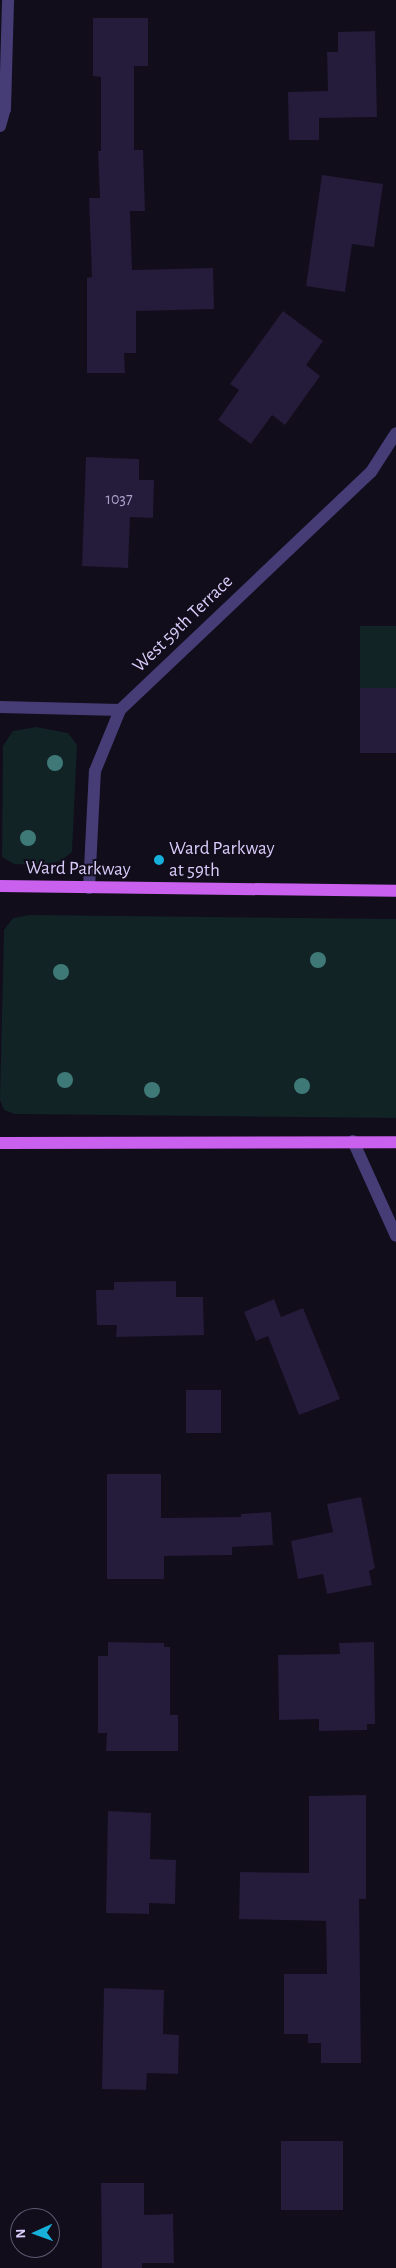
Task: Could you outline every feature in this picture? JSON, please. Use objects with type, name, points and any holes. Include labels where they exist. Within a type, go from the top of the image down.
[{"type":"main road","name":"Ward Parkway","points":[[0,886],[396,890]]},
{"type":"main road","points":[[0,1143],[396,1142]]},
{"type":"street","points":[[0,126],[5,109],[8,0]]},
{"type":"street","name":"West 59th Terrace","points":[[89,888],[95,771],[120,710],[371,472],[396,433]]},
{"type":"street","points":[[0,707],[120,710]]},
{"type":"street","points":[[353,1141],[396,1236]]},
{"type":"shaded area","points":[[360,626],[396,626],[396,688],[360,688]]},
{"type":"shaded area","points":[[36,727],[68,733],[77,745],[72,852],[61,861],[42,865],[14,864],[2,857],[3,746],[13,731]]},
{"type":"shaded area","points":[[30,915],[396,919],[396,1118],[15,1114],[4,1110],[0,1100],[4,930],[13,918]]},
{"type":"building","points":[[93,18],[148,18],[148,66],[134,66],[134,150],[143,150],[145,211],[130,211],[132,270],[213,268],[214,309],[136,311],[136,353],[124,353],[125,373],[87,373],[87,278],[92,277],[89,198],[100,198],[98,151],[101,151],[101,77],[93,76]]},
{"type":"building","points":[[375,31],[377,117],[319,118],[319,140],[289,140],[288,92],[328,91],[327,52],[338,52],[338,32]]},
{"type":"building","points":[[322,175],[383,184],[374,247],[352,244],[345,292],[306,286]]},
{"type":"building","points":[[283,311],[323,341],[306,365],[320,376],[285,425],[272,415],[251,444],[218,420],[239,390],[230,384]]},
{"type":"building","points":[[86,457],[139,459],[139,480],[154,480],[153,518],[130,517],[128,568],[82,566]]},
{"type":"building","points":[[360,688],[396,688],[396,753],[360,753]]},
{"type":"building","points":[[176,1281],[176,1297],[203,1297],[204,1335],[116,1337],[117,1325],[97,1325],[96,1290],[114,1290],[114,1282]]},
{"type":"building","points":[[274,1299],[281,1317],[303,1308],[340,1399],[299,1415],[268,1336],[256,1341],[244,1312]]},
{"type":"building","points":[[186,1390],[221,1390],[221,1433],[186,1433]]},
{"type":"building","points":[[107,1474],[161,1474],[161,1518],[241,1517],[241,1514],[271,1512],[273,1545],[232,1547],[232,1555],[164,1556],[164,1579],[107,1579]]},
{"type":"building","points":[[361,1497],[375,1568],[369,1571],[372,1585],[327,1594],[323,1574],[298,1579],[291,1541],[333,1532],[327,1504]]},
{"type":"building","points":[[108,1642],[164,1643],[164,1647],[170,1647],[170,1715],[178,1715],[178,1751],[106,1751],[107,1733],[98,1733],[98,1656],[108,1656]]},
{"type":"building","points":[[374,1642],[375,1724],[367,1724],[367,1730],[319,1731],[319,1719],[279,1720],[278,1655],[340,1654],[339,1643]]},
{"type":"building","points":[[366,1795],[366,1899],[359,1899],[361,2063],[321,2063],[321,2043],[308,2043],[308,2034],[284,2034],[284,1974],[327,1974],[326,1921],[239,1919],[240,1872],[309,1873],[309,1796]]},
{"type":"building","points":[[108,1811],[151,1813],[150,1859],[176,1860],[175,1904],[149,1903],[149,1914],[106,1913]]},
{"type":"building","points":[[104,1988],[164,1990],[163,2034],[179,2035],[178,2074],[147,2073],[146,2090],[102,2089]]},
{"type":"building","points":[[281,2141],[343,2141],[343,2210],[281,2210]]},
{"type":"building","points":[[101,2183],[144,2183],[144,2215],[173,2214],[174,2263],[142,2263],[142,2268],[102,2268]]},
{"type":"place","name":"Ward Parkway at 59th","points":[[159,860]]}]
